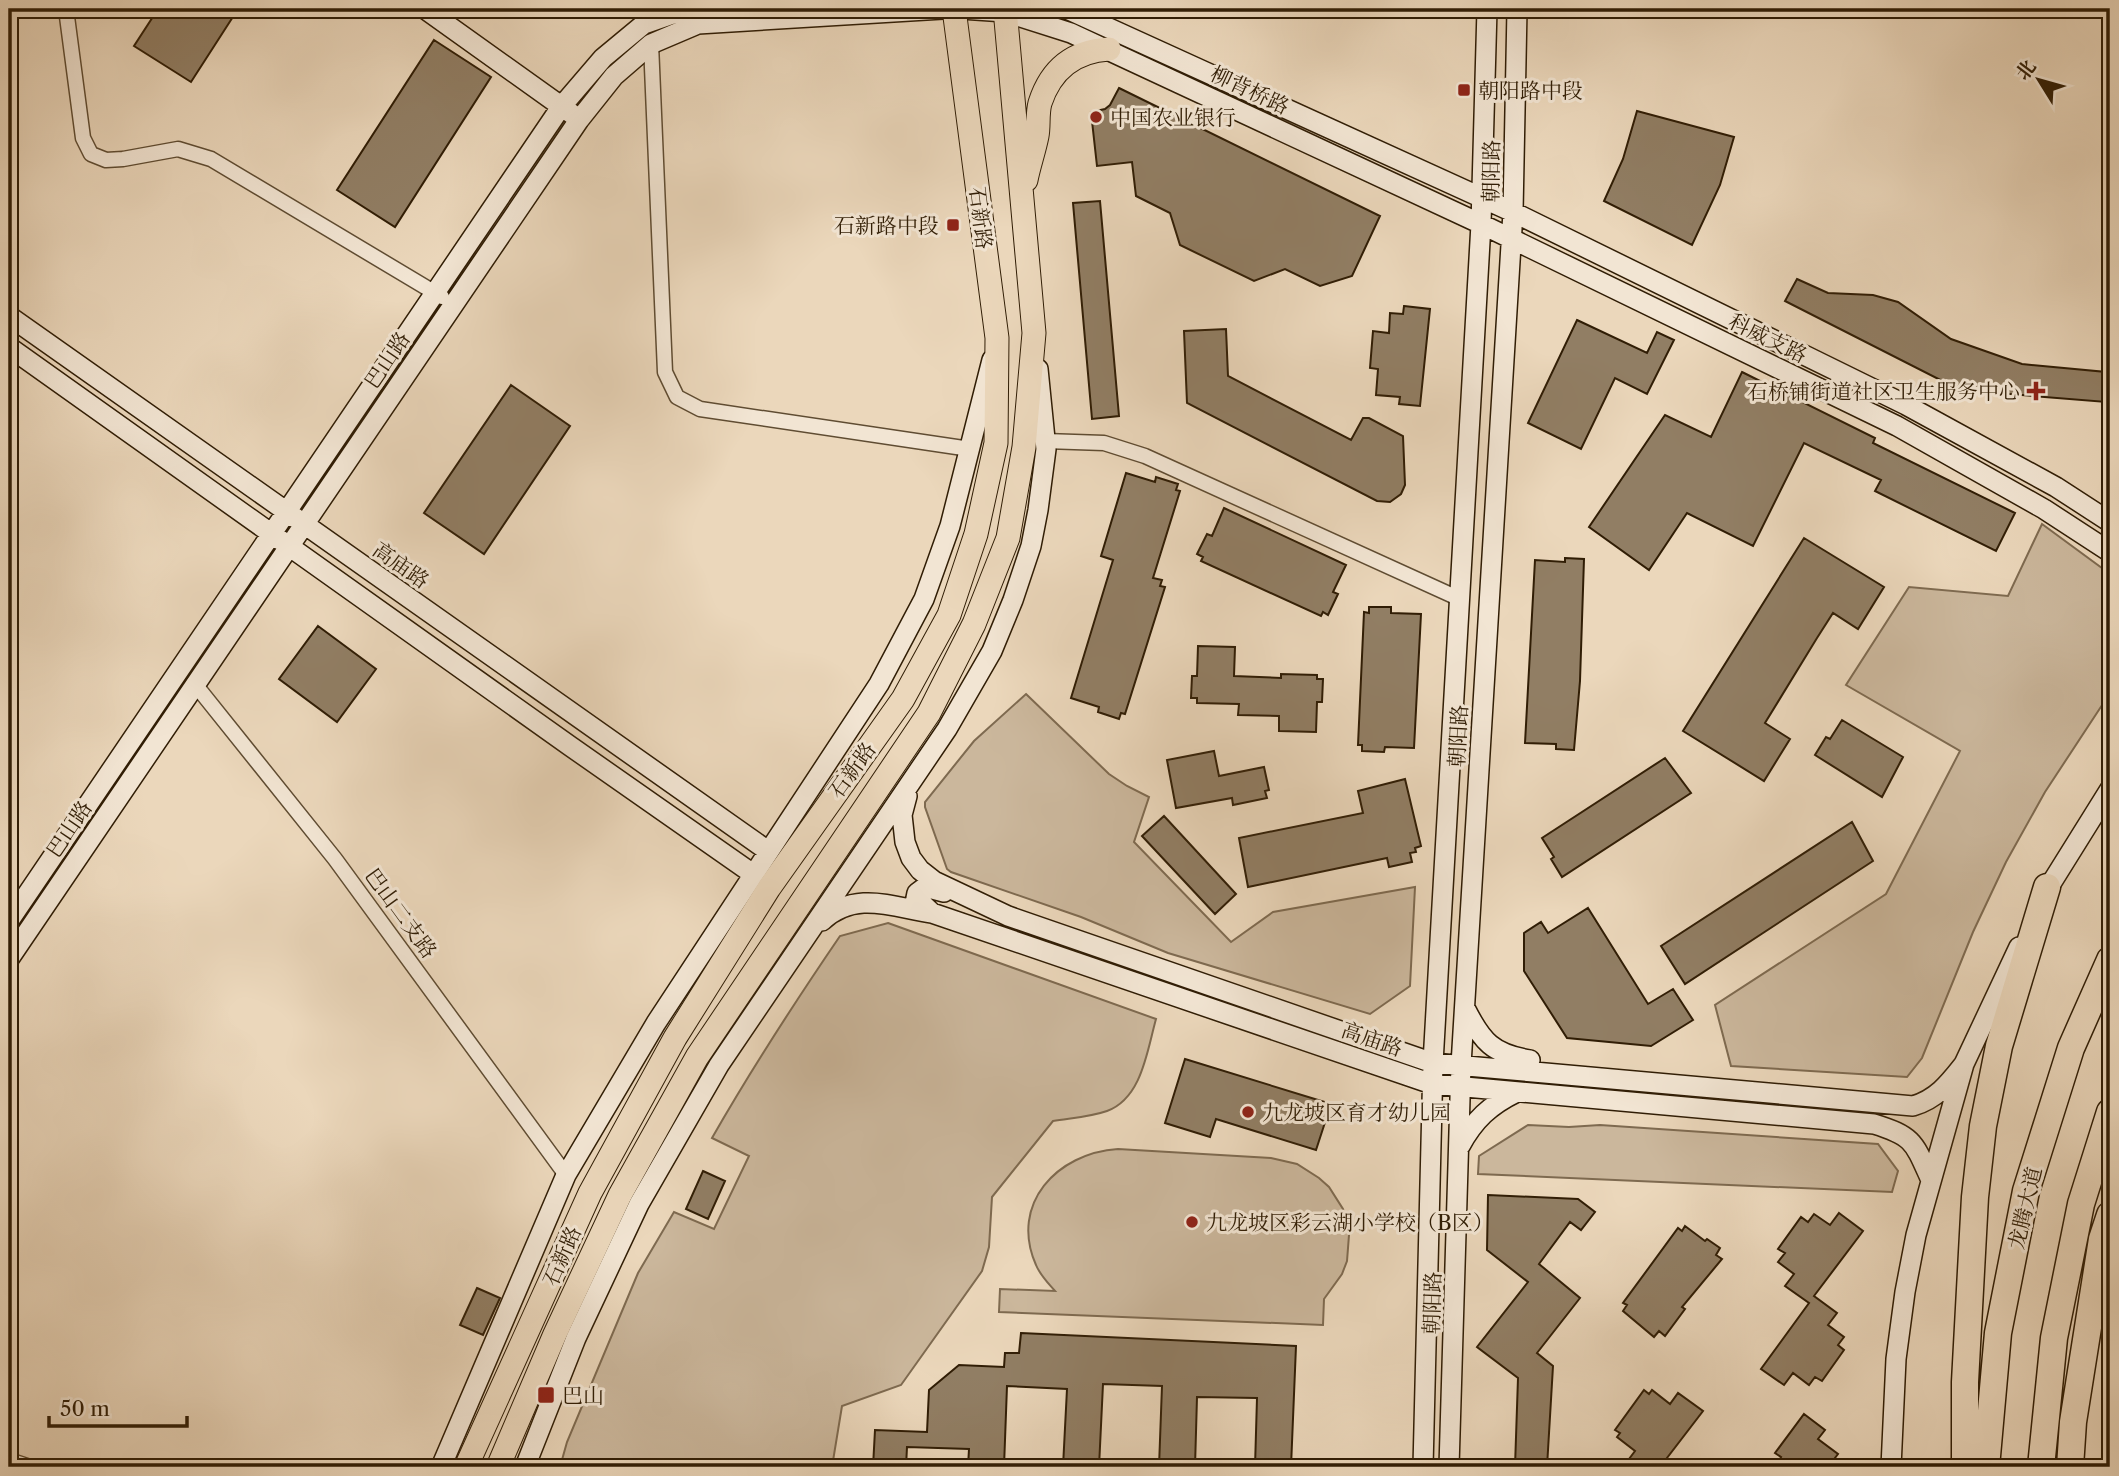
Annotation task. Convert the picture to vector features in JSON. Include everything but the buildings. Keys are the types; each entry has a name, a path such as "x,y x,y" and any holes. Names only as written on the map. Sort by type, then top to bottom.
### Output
{"highway":[{"path":"1965,1467 1965,1381 1975,1197 1983,1126 1999,1046 2047,887"},
{"name":"龙腾大道","path":"1986,1467 1998,1332 2026,1191 2071,1048 2110,960"},
{"path":"2041,1467 2054,1338 2081,1204 2110,1112"},
{"path":"2070,1467 2073,1422 2091,1305 2102,1239 2110,1215"}],"main road":[{"name":"石新路","path":"466,1467 590,1193 675,1038 785,863 903,699 949,615 976,534 996,443 997,338 954,9"},
{"name":"石新路","path":"498,1467 555,1334 620,1195 697,1057 929,713 974,624 1008,538 1024,447 1034,334 1005,11"},
{"path":"1021,200 1037,135 1040,105 1048,85 1074,57 1089,50 1109,49"}],"street":[{"path":"66,9 83,138 91,154 106,160 178,149 211,159 453,303"},
{"path":"425,9 579,120"},
{"name":"巴山路","path":"9,921 561,107 603,58 644,24 687,9"},
{"name":"巴山路","path":"9,959 453,303 579,120 614,76 651,44 698,24 943,9"},
{"name":"柳背桥路","path":"961,9 1005,11 1109,49 1510,238"},
{"name":"柳背桥路","path":"1067,9 1513,212"},
{"name":"朝阳路","path":"1423,1467 1433,1063 1481,224 1488,9"},
{"name":"朝阳路","path":"1449,1467 1461,1065 1513,212 1517,9"},
{"path":"651,44 665,372 677,397 700,409 970,449"},
{"name":"科威支路","path":"1513,212 1906,405 2056,487 2110,522"},
{"name":"科威支路","path":"1510,238 1897,426 2044,509 2110,552"},
{"name":"高庙路","path":"9,316 768,851"},
{"path":"525,1467 576,1338 639,1204 719,1065 910,785 971,691 992,651 1031,546 1038,510 1045,441 1034,334"},
{"path":"441,1467 566,1175 656,1023 879,684 924,599 950,526 997,338"},
{"path":"9,347 753,874"},
{"path":"1045,441 1104,443 1145,456 1460,599"},
{"name":"巴山二支路","path":"194,683 335,859 566,1175"},
{"name":"高庙路","path":"910,785 902,815 903,829 911,858 919,870 934,881 1007,916 1433,1063 1913,1106 1927,1102 1941,1091 1964,1064"},
{"path":"1891,1467 1896,1359 1905,1292 1930,1178 1964,1064 2047,887 2110,789"},
{"path":"932,913 916,898 920,888 929,887 1007,916"},
{"name":"高庙路","path":"804,938 830,914 855,902 932,913 1433,1084 1874,1124 1908,1138 1917,1149 1930,1178"},
{"path":"1464,1006 1476,1029 1497,1052 1510,1057 1559,1065 1596,1077"},
{"path":"1460,1147 1481,1114 1496,1102 1517,1092"},
{"path":"9,1460 30,1467"}],"shaded area":[{"path":"2042,524 2110,574 2110,693 2045,792 2006,862 1973,932 1922,1058 1907,1077 1731,1066 1715,1005 1886,894 1960,751 1846,685 1909,587 2008,596"},
{"path":"1026,694 1109,774 1149,797 1134,842 1231,942 1273,912 1415,887 1410,986 1370,1014 1168,953 1081,917 947,869 925,802 974,741"},
{"path":"888,923 1156,1019 1136,1085 1119,1105 1107,1111 1053,1121 992,1197 989,1247 982,1271 901,1385 842,1406 832,1467 560,1467 567,1442 638,1273 674,1212 714,1229 749,1156 712,1138 743,1086 840,936"},
{"path":"1528,1125 1600,1125 1878,1144 1898,1171 1892,1192 1478,1174 1479,1156"},
{"path":"1118,1149 1271,1158 1297,1164 1319,1178 1329,1187 1343,1209 1349,1235 1347,1261 1342,1274 1324,1299 1323,1325 999,1312 1000,1289 1055,1291 1038,1269 1029,1243 1029,1222 1034,1203 1044,1186 1058,1171 1076,1160"}],"place":[{"name":"朝阳路中段","path":"1464,90"},
{"name":"中国农业银行","path":"1096,117"},
{"name":"石新路中段","path":"953,225"},
{"name":"石桥铺街道社区卫生服务中心","path":"2036,391"},
{"name":"九龙坡区育才幼儿园","path":"1248,1112"},
{"name":"九龙坡区彩云湖小学校（B区）","path":"1192,1222"},
{"name":"巴山","path":"546,1395"}]}
